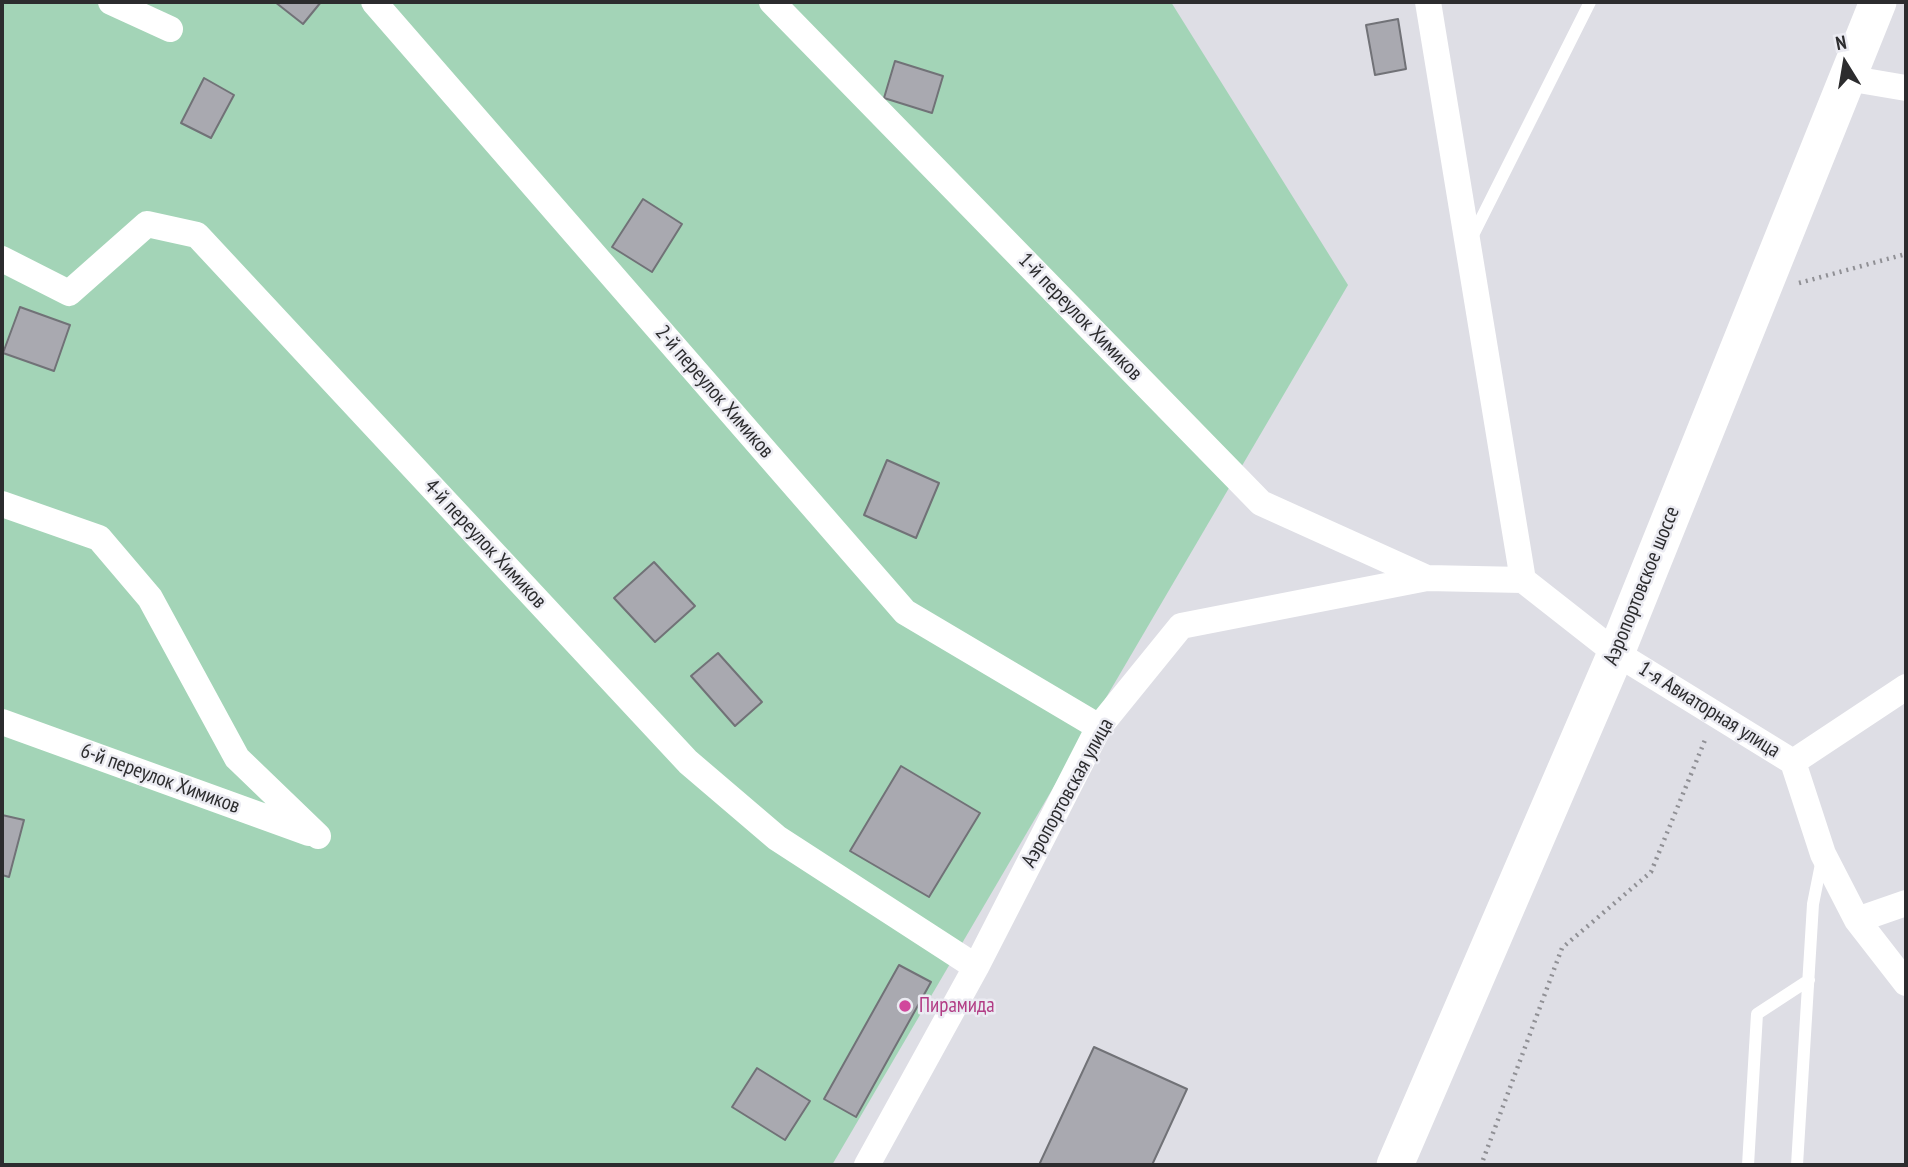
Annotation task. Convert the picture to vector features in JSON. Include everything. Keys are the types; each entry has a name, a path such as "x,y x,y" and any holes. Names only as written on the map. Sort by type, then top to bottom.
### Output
{"main road":[{"name":"Аэропортовское шоссе","path":"1395,1165 1616,653 1878,2"}],"street":[{"path":"111,2 170,29"},
{"name":"2-й переулок Химиков","path":"374,2 905,612 1099,727"},
{"name":"1-й переулок Химиков","path":"772,2 1261,503 1427,578"},
{"path":"1428,2 1523,580"},
{"path":"1847,78 1906,88"},
{"name":"4-й переулок Химиков","path":"2,259 69,293 147,224 197,235 688,762 777,838 976,967"},
{"name":"6-й переулок Химиков","path":"2,504 99,538 150,598 237,758 318,836 2,722"},
{"name":"Аэропортовская улица","path":"867,1165 976,967 1099,727 1181,626 1427,578 1523,580"},
{"name":"1-я Авиаторная улица","path":"1523,580 1616,653 1793,762 1906,687"},
{"path":"1793,762 1822,854 1857,920 1906,983"},
{"path":"1857,920 1906,903"}],"lane":[{"path":"1468,245 1590,2"},
{"path":"1797,1165 1813,904 1822,854"},
{"path":"1748,1165 1756,1014 1808,979"}],"path":[{"path":"1759,295 1906,254"},
{"path":"1483,1160 1562,948 1651,872 1715,714"}],"green space":[{"path":"2,2 1171,2 1348,285 832,1165 2,1165"}],"building":[{"path":"275,2 321,2 303,24"},
{"path":"1398,19 1406,69 1375,75 1366,25"},
{"path":"895,61 943,76 932,113 884,98"},
{"path":"204,78 234,95 211,138 181,123"},
{"path":"643,199 682,224 652,272 612,247"},
{"path":"20,307 70,325 54,371 3,353"},
{"path":"887,460 939,483 916,538 864,515"},
{"path":"654,562 695,606 655,642 614,598"},
{"path":"718,653 762,702 735,726 691,676"},
{"path":"901,766 980,813 929,897 850,851"},
{"path":"2,815 24,820 9,877 2,875"},
{"path":"899,965 931,982 856,1117 824,1099"},
{"path":"1094,1047 1187,1089 1152,1165 1039,1165"},
{"path":"757,1068 810,1101 785,1140 732,1107"}],"place":[{"name":"Пирамида","path":"905,1006"}]}
